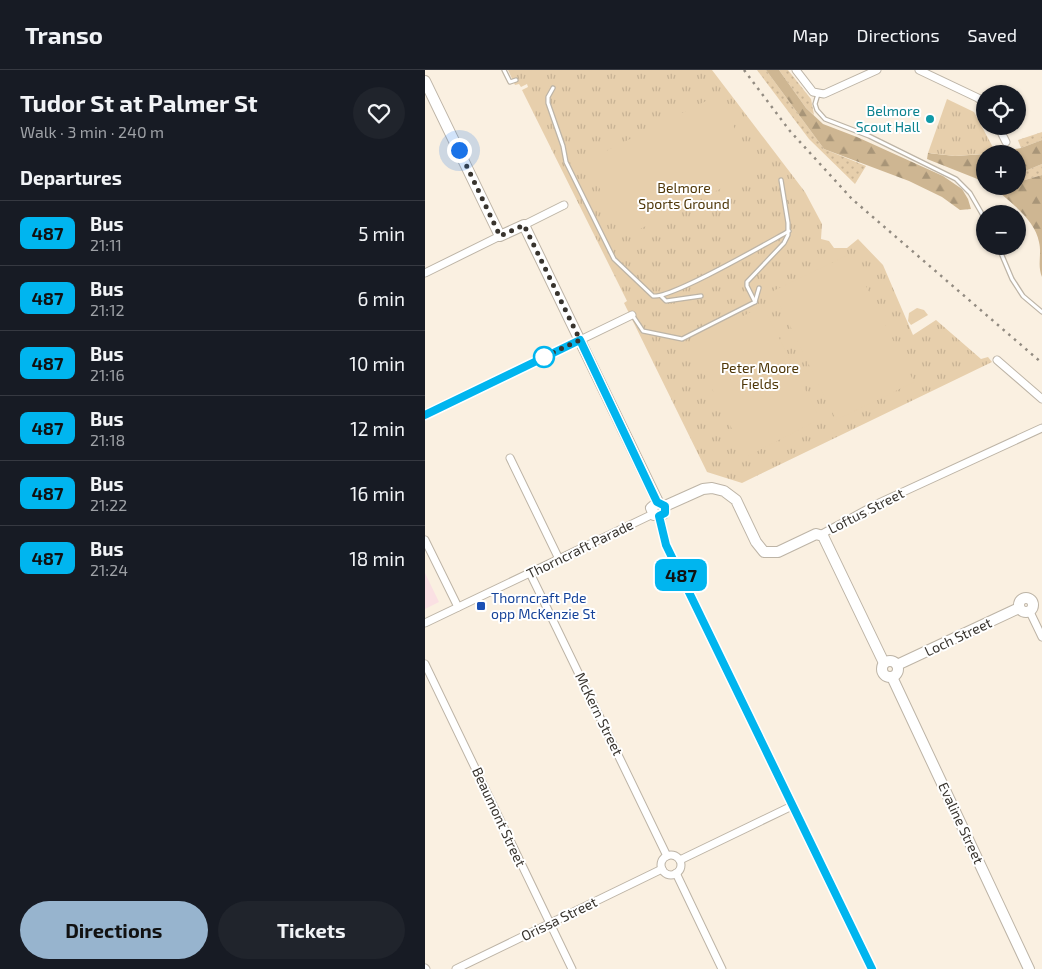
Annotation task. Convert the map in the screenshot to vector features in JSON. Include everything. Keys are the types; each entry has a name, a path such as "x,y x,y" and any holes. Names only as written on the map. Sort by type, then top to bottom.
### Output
{"street":[{"path":"796,70 813,92 818,94 829,93 877,70"},
{"path":"919,70 976,97"},
{"path":"425,81 500,236"},
{"path":"1002,135 1006,142"},
{"path":"425,273 565,204"},
{"path":"524,225 665,513 656,515 666,545 871,969"},
{"path":"425,415 632,315"},
{"path":"997,360 1042,399"},
{"name":"Loftus Street","path":"661,504 703,489 717,489 736,500 756,542 764,552 775,553 811,536 820,535 879,503 1042,428"},
{"path":"510,458 559,559"},
{"name":"Thorncraft Parade","path":"425,623 656,515"},
{"path":"820,535 825,539 884,663"},
{"path":"425,540 457,607"},
{"name":"McKern Street","path":"530,573 667,856"},
{"path":"1032,601 1042,596"},
{"path":"1028,598 1032,601 1034,605 1030,612 1024,612 1019,608 1021,599 1028,598"},
{"name":"Loch Street","path":"897,665 1019,608"},
{"path":"1030,612 1042,637"},
{"path":"891,661 897,665 898,671 892,677 887,677 881,668 884,663 891,661"},
{"name":"Beaumont Street","path":"425,664 572,969"},
{"name":"Evaline Street","path":"892,677 1029,969"},
{"path":"680,860 792,806"},
{"path":"673,855 680,860 681,866 676,873 670,874 663,869 663,860 667,856 673,855"},
{"name":"Orissa Street","path":"456,969 663,869"},
{"path":"676,873 722,969"}],"lane":[{"path":"504,70 510,82 516,80"},
{"path":"553,88 548,97 548,103 566,162 614,259 653,296 661,296 729,266 731,262 789,231"},
{"path":"818,94 815,104 817,110 825,119 869,136 956,179 970,193 977,205"},
{"path":"755,302 747,282 784,243 789,231 781,180"},
{"path":"1002,255 1012,279 1023,296 1042,312"},
{"path":"632,315 643,331 681,339 755,302 759,288"},
{"path":"661,296 666,301 701,296"}],"shaded area":[{"path":"425,573 439,602 425,609"}],"green space":[{"path":"508,70 712,70 805,192 822,224 821,239 829,241 834,248 847,248 858,239 883,265 913,335 936,320 981,359 988,357 992,362 742,483 707,472 624,303 627,301 522,90 528,87 527,84 521,87 519,84 515,85"},
{"path":"757,70 766,70 824,149 866,166 855,184 809,139"},
{"path":"766,70 779,70 806,108 823,124 857,137 943,176 962,189 971,209 960,210 942,197 909,181 824,149"},
{"path":"779,70 788,70 811,99 814,115 806,108"},
{"name":"Belmore Sports Ground","path":"718,95 756,171 624,237 586,161"},
{"path":"947,99 974,112 976,116 976,135 986,135 992,145 976,145 976,154 955,156 928,153"},
{"path":"1042,132 1042,140 1026,146 1020,145 1018,140"},
{"path":"1042,140 1042,164 1026,171 1026,146"},
{"path":"928,153 955,156 976,155 976,178 927,159"},
{"path":"1042,164 1042,175 1026,180 1026,171"},
{"path":"1042,175 1042,277 1039,242 1026,217 1026,205 1014,205 1002,195 1026,195 1026,180"},
{"path":"850,254 914,382 836,420 773,291"},
{"name":"Peter Moore Fields","path":"763,306 820,419 746,457 689,343"},
{"path":"917,308 924,310 928,315 911,325 908,321 909,313"}],"railway":[{"path":"744,70 790,131 852,199 1042,363"}],"bus line":[{"name":"487","path":"425,415 580,340 657,502 661,502 665,506 665,513 659,516 666,545 872,969"}],"place":[{"name":"Belmore Scout Hall","path":"930,119"},
{"name":"Thorncraft Pde opp McKenzie St","path":"481,606"}],"route":[{"path":"459,150 500,236 524,225 580,340 537,360 544,357"}]}
